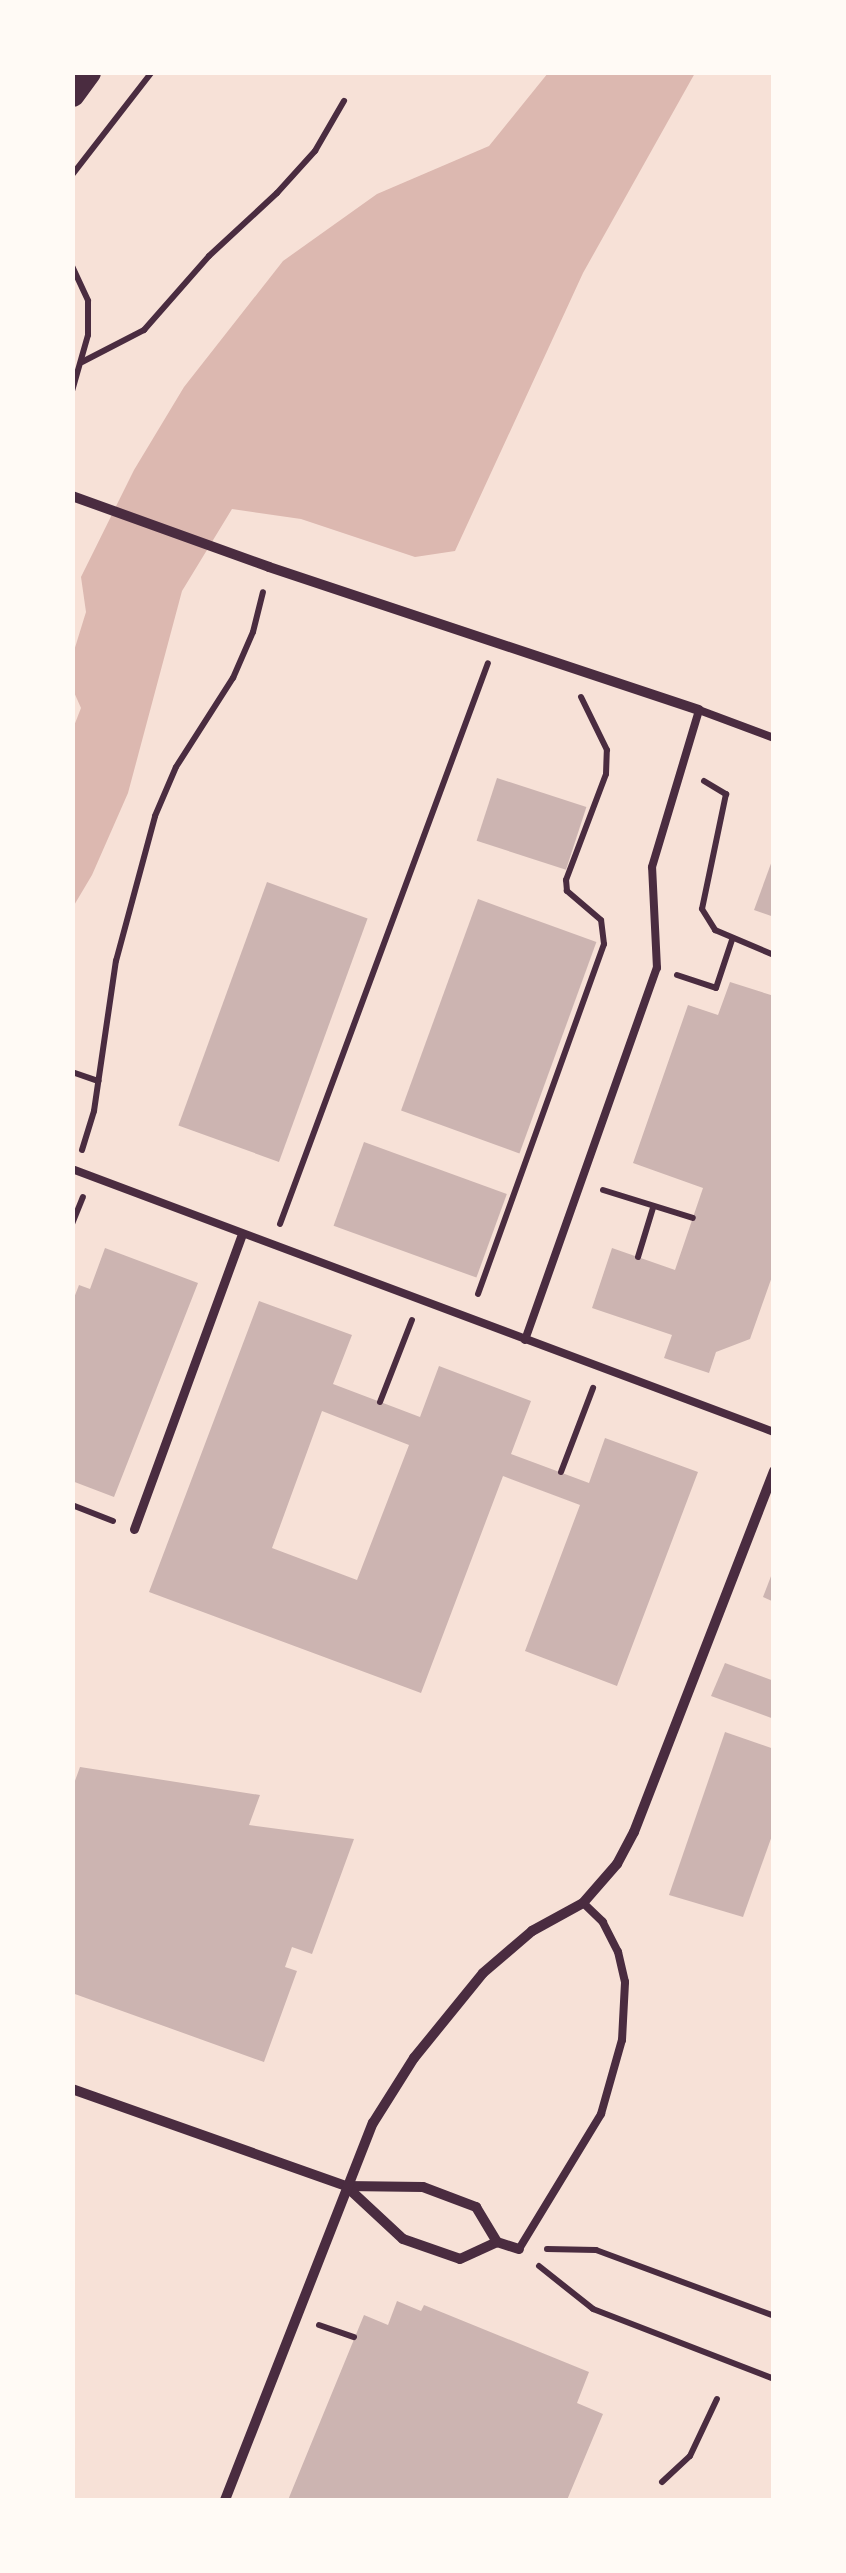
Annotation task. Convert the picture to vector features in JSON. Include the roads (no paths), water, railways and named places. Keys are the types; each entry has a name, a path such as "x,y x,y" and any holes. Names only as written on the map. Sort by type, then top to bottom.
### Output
{"main road":[{"path":"72,94 88,72"}],"street":[{"path":"72,496 269,567 698,710"},
{"path":"134,1530 242,1234"},
{"path":"225,2500 373,2123 455,2006 483,1973 532,1931 582,1903 616,1864 634,1832 774,1470"},
{"path":"73,2088 346,2186 423,2187 476,2207 498,2242 519,2249"},
{"path":"346,2186 403,2239 460,2259 498,2242"}],"lane":[{"path":"525,1340 657,968 652,867 698,710 774,738"},
{"path":"74,1170 774,1432"},
{"path":"519,2249 601,2114 622,2040 625,1982 618,1952 603,1922 582,1903"}]}
